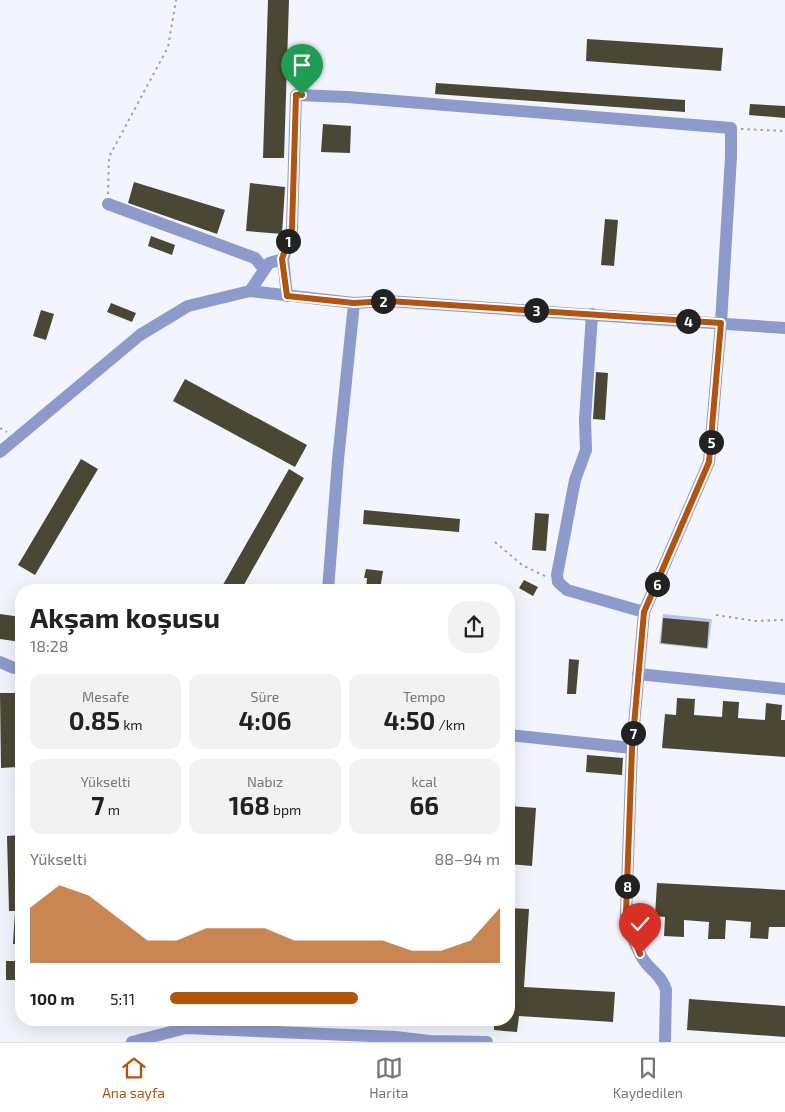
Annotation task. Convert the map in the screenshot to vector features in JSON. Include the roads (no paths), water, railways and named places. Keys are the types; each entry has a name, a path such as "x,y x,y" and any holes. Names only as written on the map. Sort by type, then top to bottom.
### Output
{"street":[{"path":"287,296 282,259 292,229 296,95 347,97 731,128 732,158 709,462 644,612 632,748 626,914 637,948 644,961 664,984 666,990 665,1042"},
{"path":"108,204 255,258 264,269"},
{"path":"250,291 269,263 282,259"},
{"path":"0,452 140,335 188,306 250,291 354,303 388,301 785,328"},
{"path":"328,584 338,460 354,303"},
{"path":"592,314 585,420 586,450 575,480 557,575 558,582 567,590 577,594 644,612"},
{"path":"0,662 15,668"},
{"path":"638,674 785,689"},
{"path":"515,736 632,748"},
{"path":"132,1042 186,1028 278,1026 395,1040 487,1042"}]}
